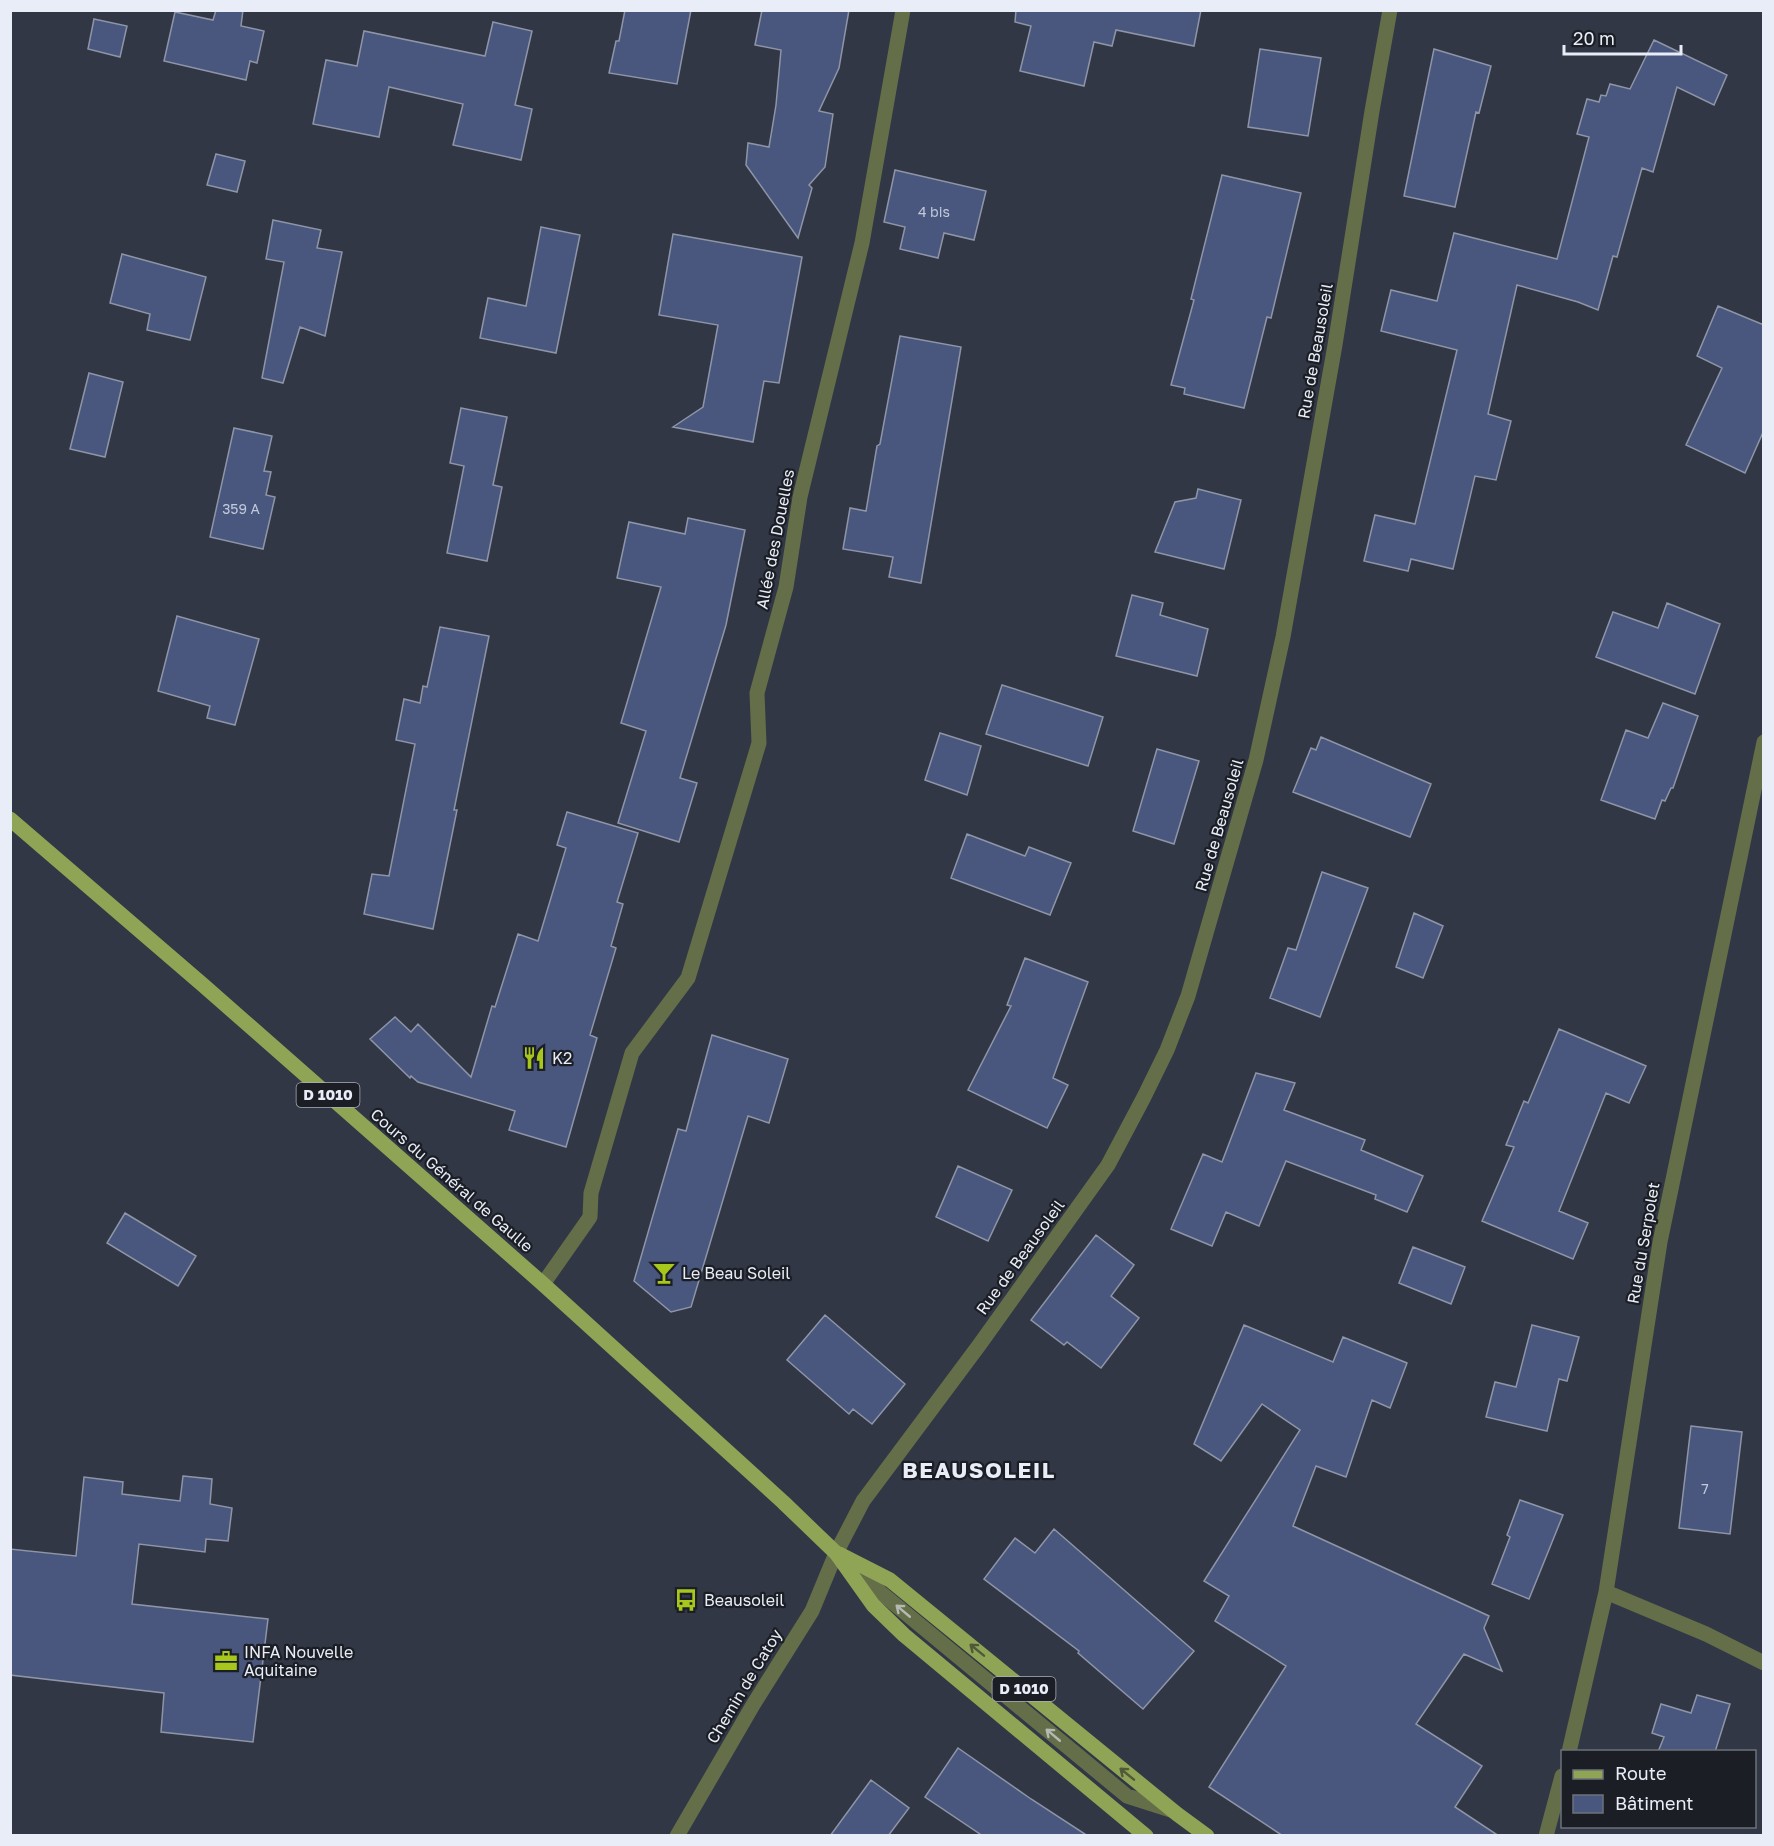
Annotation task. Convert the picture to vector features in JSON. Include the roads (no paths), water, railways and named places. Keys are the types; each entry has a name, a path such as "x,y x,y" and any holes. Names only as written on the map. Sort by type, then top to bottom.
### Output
{"main road":[{"name":"Cours du Général de Gaulle","path":"10,819 543,1284 836,1553 873,1605 904,1635 1146,1836"},
{"name":"Cours du Général de Gaulle","path":"836,1553 890,1580 1171,1810 1206,1835"}],"street":[{"name":"Allée des Douelles","path":"543,1284 590,1217 591,1193 632,1053 688,978 759,743 757,693 786,587 800,497 862,243 903,10"},
{"name":"Rue de Beausoleil","path":"836,1553 864,1501 882,1474 980,1344 1108,1165 1149,1088 1188,996 1256,760 1283,638 1335,345 1390,10"},
{"name":"Rue du Serpolet","path":"1569,1750 1606,1592 1660,1242 1764,742"},
{"name":"Chemin de Catoy","path":"677,1836 753,1705 812,1611 836,1553"},
{"path":"1606,1592 1706,1634 1764,1663"},
{"path":"1546,1836 1561,1783"}],"place":[{"name":"K2","path":"534,1058"},
{"name":"Le Beau Soleil","path":"664,1273"},
{"name":"Beausoleil","path":"686,1600"},
{"name":"INFA Nouvelle Aquitaine","path":"226,1661"}],"district":[{"name":"BEAUSOLEIL","path":"979,1470"}]}
